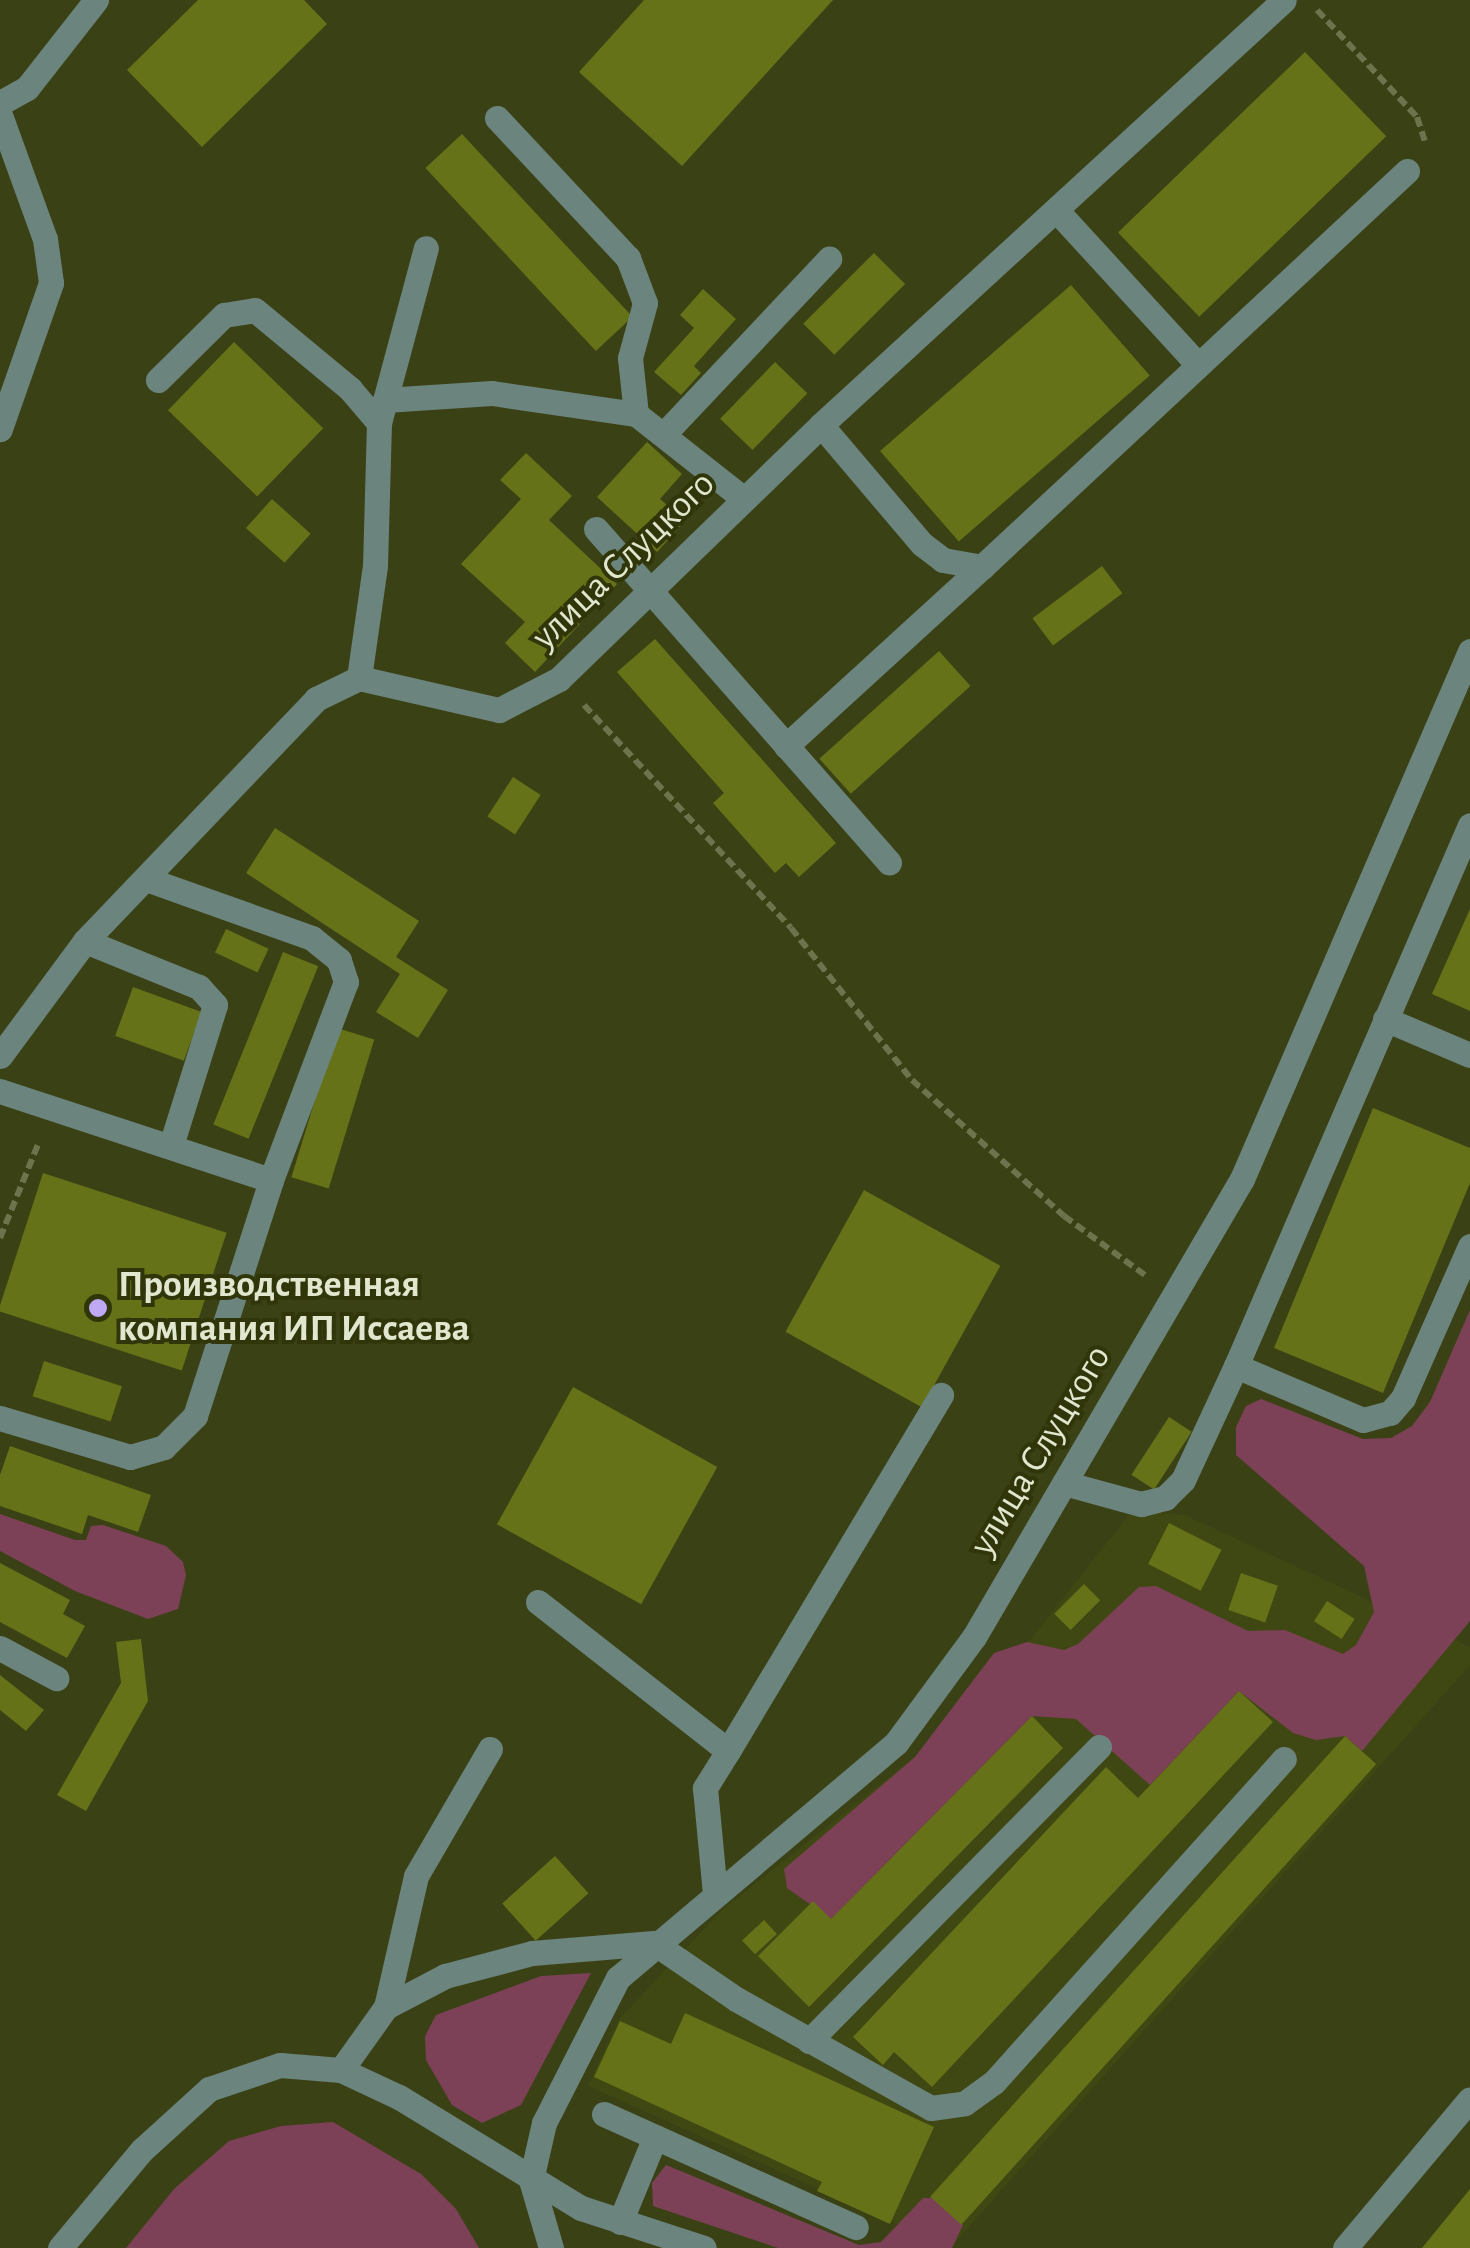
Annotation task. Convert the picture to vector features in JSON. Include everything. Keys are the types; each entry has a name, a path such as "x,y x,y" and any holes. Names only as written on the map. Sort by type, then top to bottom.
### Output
{"street":[{"path":"0,103 26,88 96,0"},
{"name":"улица Слуцкого","path":"359,678 499,710 559,679 821,425 1058,212 1284,0"},
{"path":"0,115 45,239 51,283 0,429"},
{"path":"497,118 628,258 645,303 630,358 636,414"},
{"path":"786,746 1407,171"},
{"path":"1058,212 1198,365"},
{"path":"0,1056 40,993 85,941 285,728 316,699 359,678 375,566 382,411 426,248"},
{"path":"664,434 829,259"},
{"path":"158,380 224,315 256,310 382,411 492,393 636,414 744,499"},
{"path":"821,425 922,544 943,560 982,567"},
{"path":"596,529 652,588 889,862"},
{"name":"улица Слуцкого","path":"531,2180 544,2123 618,1978 654,1942 896,1743 974,1638 1177,1300 1242,1179 1470,651"},
{"path":"1064,1483 1141,1504 1165,1498 1183,1480 1470,825"},
{"path":"0,1418 130,1458 164,1447 194,1416 271,1180 346,982 344,970 312,938 146,879"},
{"path":"85,941 199,988 216,1005 172,1142"},
{"path":"1385,1019 1470,1055"},
{"path":"0,1091 172,1142 271,1180"},
{"path":"1236,1366 1363,1420 1390,1413 1404,1398 1470,1246"},
{"path":"715,1892 705,1788 941,1395"},
{"path":"538,1602 728,1750"},
{"path":"0,1648 56,1678"},
{"path":"809,2042 1099,1747"},
{"path":"340,2070 386,2006 416,1876 490,1749"},
{"path":"386,2006 446,1976 532,1954 654,1942 809,2042 931,2108 965,2103 994,2082 1284,1759"},
{"path":"60,2248 142,2150 209,2090 280,2065 340,2070 399,2098 531,2180 620,2222 704,2248"},
{"path":"1345,2248 1470,2099"},
{"path":"604,2114 856,2228"},
{"path":"620,2222 656,2137"},
{"path":"531,2180 551,2248"}],"path":[{"path":"1308,0 1416,117 1424,149 1407,171"},
{"path":"559,679 790,928 912,1080 1064,1216 1177,1300"},
{"path":"0,1238 53,1108"}],"shaded area":[{"path":"1470,1310 1470,1621 1362,1751 1345,1736 1316,1740 1293,1733 1239,1691 1150,1785 1076,1719 1032,1716 831,1919 787,1888 784,1869 915,1757 994,1653 1027,1642 1064,1650 1078,1644 1139,1587 1156,1586 1248,1631 1285,1630 1343,1654 1356,1645 1374,1612 1364,1566 1236,1455 1236,1427 1246,1406 1261,1399 1363,1439 1391,1438 1412,1426 1430,1402"},
{"path":"1132,1511 1185,1515 1470,1647 1470,1665 950,2248 588,2086 619,2019 722,1910 976,1708"},
{"path":"0,1514 75,1540 86,1540 91,1526 103,1525 166,1546 183,1562 186,1575 178,1609 148,1619 75,1591 0,1551"},
{"path":"591,1973 521,2105 482,2123 452,2105 426,2060 425,2036 436,2015 541,1976"},
{"path":"333,2122 421,2174 456,2209 479,2248 126,2248 174,2189 229,2141 281,2126"},
{"path":"666,2165 859,2245 881,2242 923,2198 932,2198 963,2225 952,2248 778,2248 653,2206 652,2183"}],"building":[{"path":"198,0 304,0 327,24 202,147 127,70"},
{"path":"644,0 833,0 682,166 579,72"},
{"path":"1305,52 1386,136 1199,317 1118,233"},
{"path":"462,134 632,317 596,351 425,168"},
{"path":"874,253 905,284 834,355 803,324"},
{"path":"1071,285 1150,376 959,542 880,451"},
{"path":"703,289 736,319 694,366 701,373 681,395 654,372 694,328 680,315"},
{"path":"234,342 323,428 257,496 168,410"},
{"path":"775,362 807,393 752,450 720,419"},
{"path":"647,442 682,474 660,499 685,521 657,552 597,497"},
{"path":"526,453 572,496 549,520 617,584 535,672 505,643 525,622 461,564 521,499 500,480"},
{"path":"272,499 311,534 285,563 246,528"},
{"path":"1102,566 1122,593 1053,646 1033,618"},
{"path":"655,639 836,843 799,877 786,863 775,873 713,803 724,793 617,672"},
{"path":"939,651 970,686 851,794 819,759"},
{"path":"513,777 541,795 515,834 487,816"},
{"path":"275,828 419,921 396,957 448,990 418,1038 376,1012 400,974 246,873"},
{"path":"1470,909 1470,1011 1432,994"},
{"path":"226,929 269,949 258,972 215,953"},
{"path":"283,952 318,966 249,1139 213,1124"},
{"path":"133,987 202,1012 184,1061 115,1036"},
{"path":"337,1028 374,1039 329,1189 291,1177"},
{"path":"1373,1108 1470,1148 1470,1183 1383,1393 1274,1348"},
{"path":"43,1173 227,1233 182,1371 0,1311"},
{"path":"864,1190 1000,1266 922,1407 785,1332"},
{"path":"44,1361 122,1386 111,1422 33,1396"},
{"path":"573,1387 717,1467 641,1604 497,1524"},
{"path":"1169,1417 1192,1432 1154,1490 1131,1475"},
{"path":"10,1446 151,1495 138,1532 88,1515 82,1534 0,1506 0,1475"},
{"path":"1169,1523 1222,1550 1201,1591 1148,1564"},
{"path":"0,1563 70,1600 63,1614 85,1626 67,1658 0,1622"},
{"path":"1241,1573 1278,1586 1265,1623 1228,1610"},
{"path":"1084,1584 1100,1600 1071,1630 1054,1614"},
{"path":"1327,1601 1355,1619 1342,1639 1314,1621"},
{"path":"141,1639 148,1701 86,1811 57,1795 121,1683 116,1642"},
{"path":"0,1675 44,1710 26,1731 0,1710"},
{"path":"1239,1691 1273,1722 932,2087 894,2052 883,2065 853,2037 1106,1767 1138,1798"},
{"path":"1032,1716 1063,1748 809,2007 758,1956 813,1901 831,1919"},
{"path":"1345,1736 1376,1764 961,2225 930,2197"},
{"path":"555,1856 588,1893 536,1941 502,1904"},
{"path":"764,1920 777,1934 755,1954 742,1940"},
{"path":"685,2013 934,2127 890,2224 817,2191 822,2182 594,2077 620,2021 671,2044"},
{"path":"1470,2189 1470,2248 1422,2248"}],"place":[{"name":"Производственная компания ИП Иссаева","path":"98,1308"}]}
